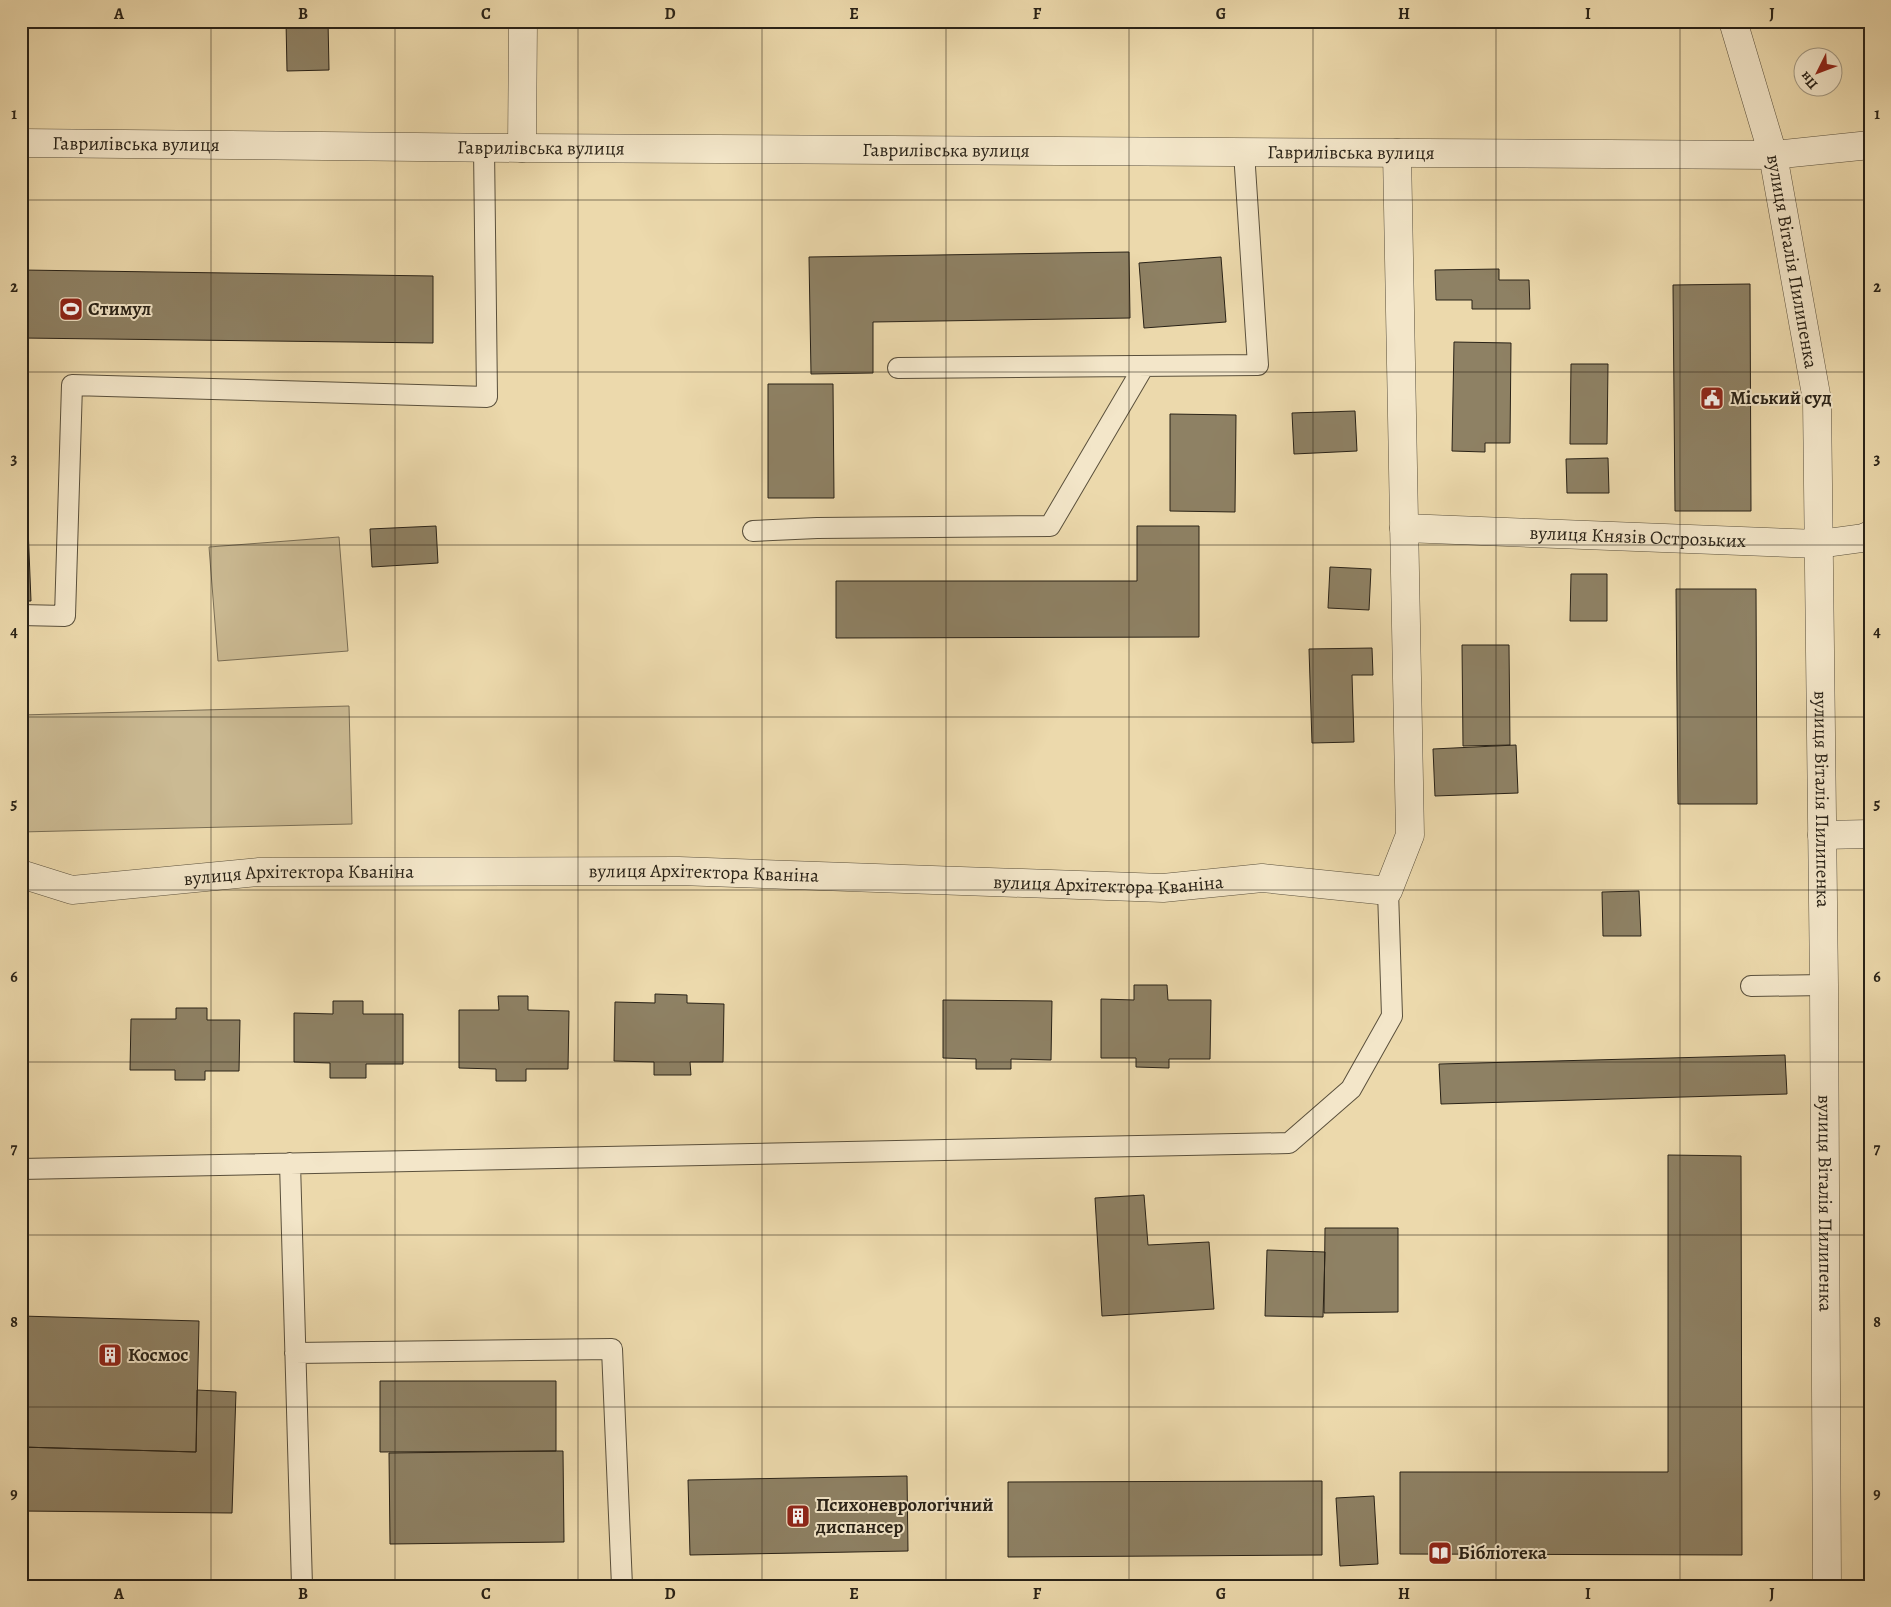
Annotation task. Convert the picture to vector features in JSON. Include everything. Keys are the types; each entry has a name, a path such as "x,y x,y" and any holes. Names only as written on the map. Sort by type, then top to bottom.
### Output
{"street":[{"path":"522,148 523,21"},
{"name":"вулиця Віталія Пилипенка","path":"1733,21 1773,155 1816,400 1824,985 1827,1586"},
{"name":"Гаврилівська вулиця","path":"21,143 484,148 1773,155 1870,145"},
{"path":"1388,891 1410,835 1397,153"},
{"name":"вулиця Князів Острозьких","path":"1404,528 1819,544 1863,538 1870,535"},
{"path":"1822,835 1870,834"},
{"name":"вулиця Архітектора Кваніна","path":"21,874 72,890 259,872 679,871 1163,888 1262,878 1388,891"}],"lane":[{"path":"21,615 65,616 72,385 487,397 484,148"},
{"path":"898,368 1258,365 1244,152"},
{"path":"753,531 817,528 1050,526 1144,366"},
{"path":"21,1169 1289,1142 1351,1089 1392,1016 1388,891"},
{"path":"1751,986 1824,985"},
{"path":"290,1163 302,1586"},
{"path":"295,1353 612,1349 622,1586"}],"shaded area":[{"path":"339,537 348,651 218,661 209,547"},
{"path":"349,706 352,824 21,832 21,715"}],"building":[{"path":"286,21 328,21 329,70 287,71"},
{"path":"1129,252 1130,318 873,322 873,373 811,374 809,257"},
{"path":"1221,257 1226,322 1144,328 1139,263"},
{"path":"1499,269 1499,280 1529,280 1530,309 1472,309 1472,300 1436,300 1435,270"},
{"path":"22,270 433,276 433,343 22,338"},
{"name":"Міський суд","path":"1750,284 1751,511 1675,511 1673,285"},
{"path":"1454,342 1511,343 1510,443 1485,443 1485,452 1452,451"},
{"path":"21,354 31,601 21,601"},
{"path":"1571,364 1608,364 1607,444 1570,444"},
{"path":"768,384 833,384 834,498 768,498"},
{"path":"1355,411 1357,451 1294,454 1292,413"},
{"path":"1170,414 1236,415 1235,512 1170,511"},
{"path":"1608,458 1609,493 1567,493 1566,459"},
{"path":"436,526 438,563 372,567 370,529"},
{"path":"1137,526 1199,526 1199,637 836,638 836,581 1137,581"},
{"path":"1330,567 1371,569 1369,610 1328,608"},
{"path":"1571,574 1607,574 1607,621 1570,621"},
{"path":"1676,589 1756,589 1757,804 1678,804"},
{"path":"1462,645 1509,645 1510,745 1463,746"},
{"path":"1372,648 1373,675 1352,675 1354,742 1312,743 1309,649"},
{"path":"1516,745 1518,793 1435,796 1433,749"},
{"path":"1639,891 1641,936 1603,936 1602,892"},
{"path":"1134,985 1167,985 1168,1000 1211,1000 1210,1059 1169,1059 1169,1068 1136,1067 1136,1058 1101,1058 1101,999 1134,1000"},
{"path":"655,994 687,995 687,1003 724,1004 723,1062 690,1062 691,1075 654,1075 654,1062 614,1061 615,1002 655,1003"},
{"path":"498,996 528,996 528,1010 569,1011 568,1069 526,1069 526,1081 496,1081 496,1069 459,1068 459,1010 499,1010"},
{"path":"943,1000 1052,1001 1051,1060 1011,1059 1011,1069 976,1069 976,1059 943,1058"},
{"path":"333,1001 363,1001 363,1014 403,1014 403,1064 366,1064 366,1078 330,1078 330,1063 294,1062 294,1013 333,1014"},
{"path":"176,1008 207,1008 207,1020 240,1020 239,1071 205,1071 205,1080 175,1080 175,1070 130,1070 131,1019 176,1019"},
{"path":"1785,1055 1787,1094 1441,1104 1439,1064"},
{"path":"1668,1155 1741,1156 1742,1555 1400,1554 1400,1472 1668,1472"},
{"path":"1144,1195 1148,1245 1209,1242 1214,1309 1102,1316 1095,1198"},
{"path":"1325,1228 1398,1228 1398,1312 1324,1313"},
{"path":"1267,1250 1325,1252 1323,1317 1265,1316"},
{"name":"Космос","path":"21,1316 199,1321 196,1452 21,1447"},
{"path":"380,1381 556,1381 556,1451 380,1452"},
{"path":"197,1390 236,1392 232,1513 21,1511 21,1447 196,1452"},
{"path":"563,1451 564,1542 390,1544 389,1453"},
{"name":"Психоневрологічний диспансер","path":"907,1476 908,1551 690,1555 688,1480"},
{"path":"1322,1481 1322,1555 1008,1557 1008,1482"},
{"path":"1374,1496 1378,1564 1340,1566 1336,1498"}],"place":[{"name":"Стимул","path":"71,309"},
{"name":"Міський суд","path":"1712,398"},
{"name":"Космос","path":"110,1355"},
{"name":"Психоневрологічний диспансер","path":"798,1516"},
{"name":"Бібліотека","path":"1440,1553"}]}
